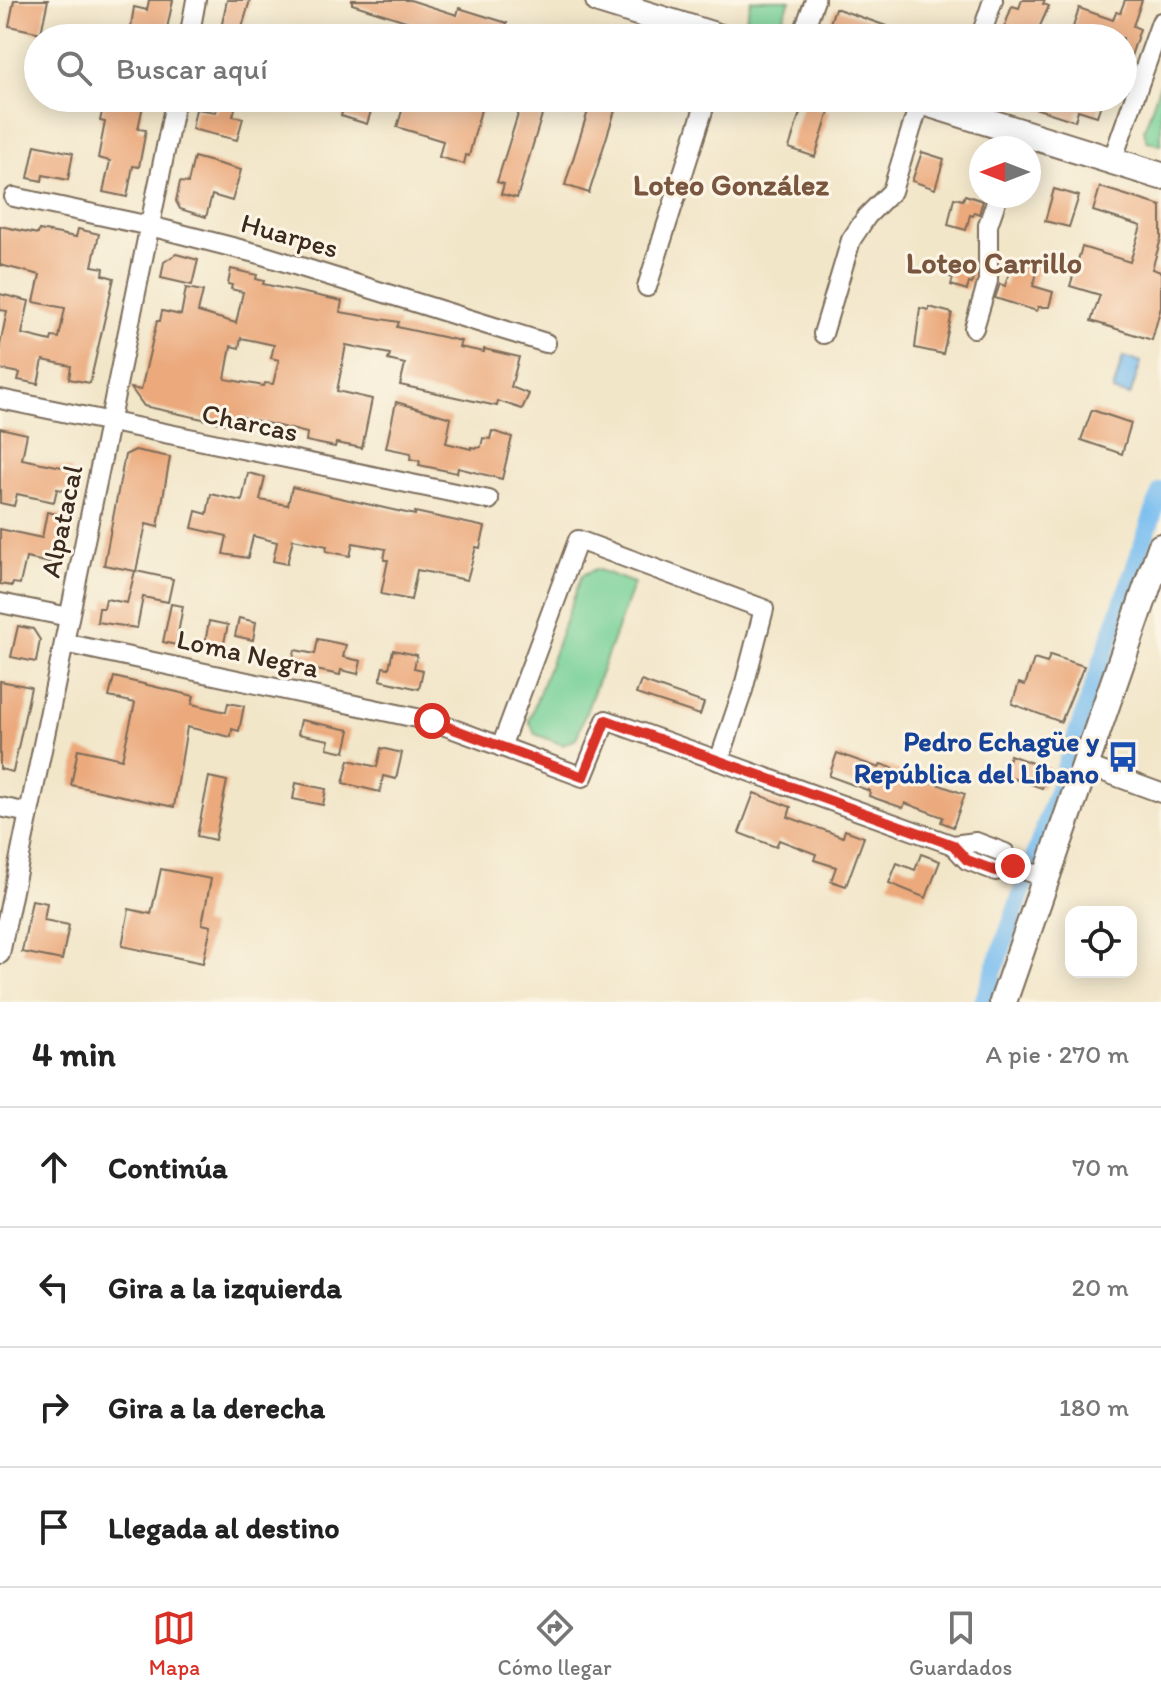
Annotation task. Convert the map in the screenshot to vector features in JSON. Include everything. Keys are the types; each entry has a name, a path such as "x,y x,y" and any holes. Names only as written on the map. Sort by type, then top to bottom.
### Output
{"main road":[{"path":"599,0 676,24"},
{"path":"969,112 1009,136"},
{"path":"1041,145 1112,161 1161,176"},
{"path":"1003,1002 1161,547"}],"street":[{"path":"192,24 196,0"},
{"path":"806,24 815,0"},
{"path":"985,24 993,0"},
{"path":"1137,90 1161,22"},
{"name":"Alpatacal","path":"0,954 173,112"},
{"path":"647,287 703,112"},
{"path":"823,334 851,240 867,216 892,191 913,112"},
{"path":"1112,161 1129,112"},
{"name":"Huarpes","path":"14,197 150,226 259,254 546,343"},
{"path":"974,328 988,281 988,225 994,208"},
{"name":"Charcas","path":"0,399 489,500"},
{"path":"501,747 578,540 764,609 743,690 719,761 953,845 967,860 996,871 1010,865 1046,878"},
{"path":"0,603 69,617"},
{"name":"Loma Negra","path":"64,643 426,720 583,777 606,720 719,761"},
{"path":"1085,765 1161,793"},
{"path":"0,807 29,813"}],"green space":[{"path":"751,0 790,0 783,18 767,24 746,18"},
{"path":"1161,81 1161,145 1147,141 1144,130"},
{"path":"596,569 634,583 576,739 563,745 535,734 529,721 582,575"}],"water":[{"path":"1123,357 1141,362 1130,396 1113,391"}],"building":[{"path":"14,0 48,0 43,24 24,24 24,29 9,26"},
{"path":"149,0 173,0 168,24 131,24 134,7 147,10"},
{"path":"227,0 250,0 243,24 222,24"},
{"path":"352,0 410,0 457,15 459,8 507,23 416,24 352,4"},
{"path":"1022,0 1045,0 1043,4 1049,6 1041,24 1005,24 1012,6 1019,8"},
{"path":"1125,0 1142,0 1134,24 1074,24 1079,8 1113,20 1116,12 1120,13"},
{"path":"835,8 881,24 830,24"},
{"path":"102,112 142,112 138,129 146,130 139,167 133,166 127,197 103,192 110,161 98,158 105,122 100,121"},
{"path":"195,112 234,112 233,116 243,118 237,140 192,129"},
{"path":"342,112 371,112 367,124 341,116"},
{"path":"402,112 480,112 464,164 439,157 443,141 397,127"},
{"path":"519,112 543,112 517,198 501,194 504,184 497,182"},
{"path":"588,112 615,112 589,193 565,185"},
{"path":"800,112 829,112 815,157 789,148"},
{"path":"1047,112 1077,112 1075,121"},
{"path":"35,145 73,153 68,180 43,175 42,181 28,178"},
{"path":"922,152 944,159 935,189 912,181"},
{"path":"194,157 241,170 232,201 212,195 206,217 180,209 176,201 180,182 188,183"},
{"path":"1100,187 1161,206 1161,239 1152,269 1161,272 1161,307 1152,340 1091,321 1100,295 1070,286 1082,247 1130,262 1141,226 1093,211"},
{"path":"1054,189 1079,196 1069,227 1045,221"},
{"path":"965,195 969,196 969,208 981,208 979,214 974,212 973,216 970,215 966,230 948,225 954,198 963,200"},
{"path":"0,226 38,234 39,230 76,237 78,229 99,234 92,266 104,268 103,275 114,278 90,383 69,379 71,366 43,360 38,384 18,380 20,373 0,369 0,345 7,311 0,310 0,294 29,301 22,334 51,341 52,337 59,338 65,308 34,302 40,275 0,265"},
{"path":"176,254 198,260 192,285 161,278 164,262"},
{"path":"1013,259 1039,267 1033,286 1053,292 1049,307 1038,307 1037,311 995,298 1000,284 1005,286"},
{"path":"952,260 976,267 972,284 969,283 967,290 951,285 953,278 948,276"},
{"path":"231,269 257,275 256,279 264,281 263,284 342,301 340,312 399,322 397,327 461,341 459,347 519,357 511,387 529,394 522,409 498,401 497,406 400,385 405,364 388,360 390,354 346,345 337,391 372,399 362,448 306,441 307,433 242,417 239,427 144,406 131,388 141,390 162,311 181,315 186,288 203,291 198,312 236,323 243,292 231,289 232,285 228,284","holes":["241,338 274,345 271,358 279,360 273,384 265,383 264,386 225,379 231,346 239,348"]},
{"path":"929,307 952,313 943,354 915,348 920,308 929,310"},
{"path":"396,402 451,418 446,443 471,449 481,447 483,438 490,439 492,431 512,437 502,479 458,468 457,473 419,465 420,461 410,459 411,453 386,448"},
{"path":"1092,410 1131,423 1122,454 1081,440"},
{"path":"0,428 27,434 22,459 72,469 67,491 57,489 54,502 17,494 14,506 0,503"},
{"path":"135,450 170,457 158,527 146,524 136,571 173,579 168,602 143,597 137,628 97,622 99,608 104,608 106,599 127,603 135,571 104,565 125,455"},
{"path":"248,473 265,477 260,500 288,505 292,487 415,515 415,512 485,527 480,548 476,547 467,580 417,570 411,600 381,594 388,560 384,560 386,549 353,543 350,556 326,551 327,546 293,539 287,564 273,561 277,542 253,536 248,558 223,554 227,536 192,528 196,511 207,514 211,494 242,501"},
{"path":"47,512 66,516 58,555 52,554 50,563 26,558 20,584 0,584 0,529 42,538"},
{"path":"171,604 183,606 176,645 163,642"},
{"path":"239,618 256,622 253,640 235,636"},
{"path":"209,621 228,625 223,647 205,643"},
{"path":"18,626 33,629 40,640 36,662 11,657"},
{"path":"318,639 346,645 343,657 361,661 358,674 341,670 340,675 292,665 295,650 315,654"},
{"path":"393,650 417,655 414,668 423,670 419,689 380,680 383,667 389,668"},
{"path":"1050,655 1084,666 1061,722 1012,704 1019,683 1025,685 1034,659 1047,663"},
{"path":"114,677 194,696 192,704 226,712 228,703 244,706 239,731 232,729 231,737 187,727 174,807 71,785 78,749 122,759 135,703 109,697"},
{"path":"0,681 31,687 13,772 0,769"},
{"path":"641,681 704,703 700,715 636,694"},
{"path":"301,720 350,730 345,752 327,748 329,740 298,734"},
{"path":"381,748 402,753 396,779 383,776 380,792 343,783 349,760 377,767"},
{"path":"837,753 879,768 881,764 965,794 953,827 941,822 943,817 905,803 903,808 869,796 870,791 829,776"},
{"path":"1010,755 1049,769 1042,788 1003,775"},
{"path":"209,777 227,781 215,840 197,836"},
{"path":"296,783 326,789 323,805 293,799"},
{"path":"754,793 791,807 788,817 843,837 845,830 864,837 846,886 831,881 836,867 814,860 816,854 779,840 776,847 739,833"},
{"path":"921,854 940,861 926,898 889,883 897,863 915,870"},
{"path":"161,869 211,879 202,924 211,926 203,963 122,946 129,909 151,914"},
{"path":"32,900 47,903 44,920 69,925 62,960 22,952"}],"waterway":[{"path":"1032,863 1161,491"},
{"path":"983,1002 1027,878"}],"place":[{"name":"Pedro Echagüe y República del Líbano","path":"1123,757"}],"district":[{"name":"Loteo González","path":"731,184"},
{"name":"Loteo Carrillo","path":"994,262"}],"route":[{"path":"432,721 583,777 606,720 953,845 967,860 996,871 1013,866"}]}
